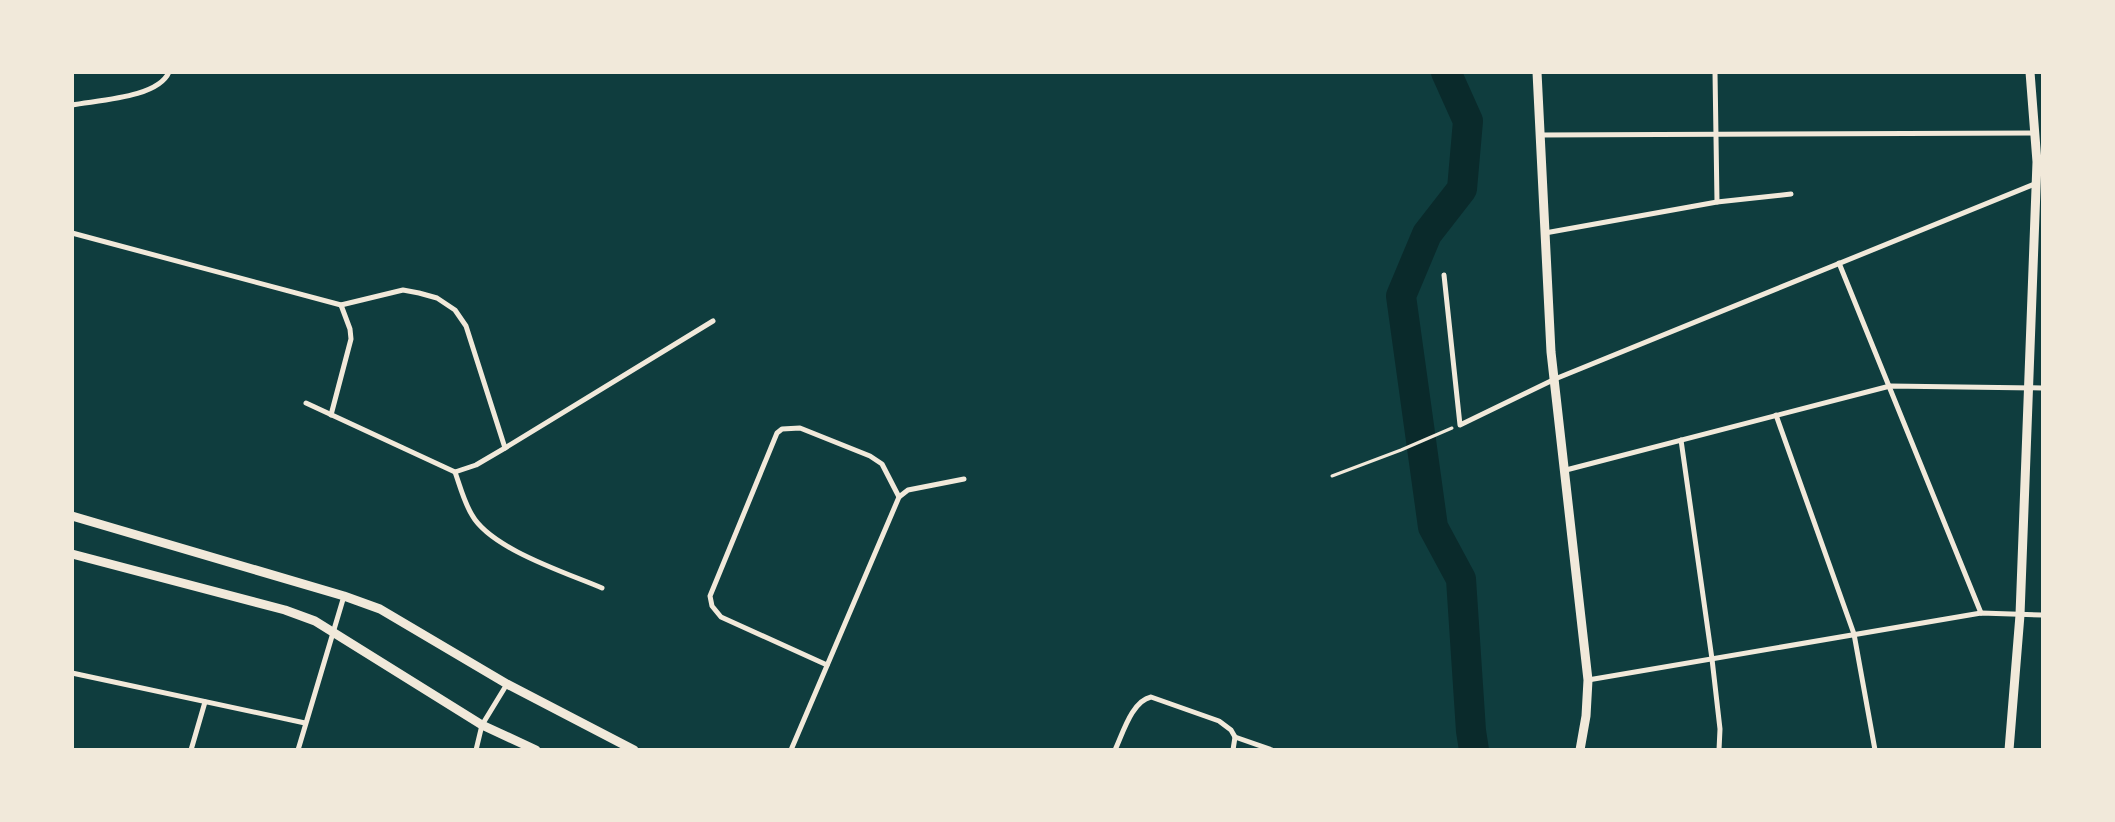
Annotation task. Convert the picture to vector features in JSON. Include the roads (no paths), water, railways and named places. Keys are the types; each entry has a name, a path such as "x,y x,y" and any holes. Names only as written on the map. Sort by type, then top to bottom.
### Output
{"street":[{"path":"72,105 154,88 162,82 169,72"},
{"path":"1537,72 1551,352 1566,470 1588,680 1586,716 1580,750"},
{"path":"1715,72 1717,202"},
{"path":"2009,750 2020,615 2037,183 2040,161 2035,133 2030,72"},
{"path":"1540,134 2035,133"},
{"path":"1444,276 1460,425 1555,379 2037,183"},
{"path":"1545,233 1717,202 1791,194"},
{"path":"72,233 341,306 403,290 438,298 454,310 466,326 505,448"},
{"path":"1839,263 1981,613"},
{"path":"331,415 351,339 350,329 341,306"},
{"path":"306,403 455,472 476,465 713,321"},
{"path":"1566,470 1890,386 2042,388"},
{"path":"1776,415 1854,634 1874,750"},
{"path":"827,666 722,617 712,606 710,596 777,434 782,429 800,428 870,456 882,464 899,497"},
{"path":"1681,440 1712,659 1720,729 1719,750"},
{"path":"455,472 472,516 484,530 518,553 602,588"},
{"path":"791,750 899,497 908,490 964,479"},
{"path":"72,516 344,596 380,609 507,684 634,750"},
{"path":"72,554 286,610 315,621 482,725 536,750"},
{"path":"298,750 344,596"},
{"path":"1588,680 1981,613 2042,615"},
{"path":"72,673 305,723"},
{"path":"476,750 482,725 507,684"},
{"path":"1115,750 1136,707 1145,698 1151,697 1219,721 1231,730 1235,737 1233,750"},
{"path":"191,750 205,702"},
{"path":"1235,737 1272,750"}],"waterway":[{"path":"1446,72 1468,121 1462,189 1427,234 1401,296 1433,527 1461,579 1471,731 1474,750"}]}
